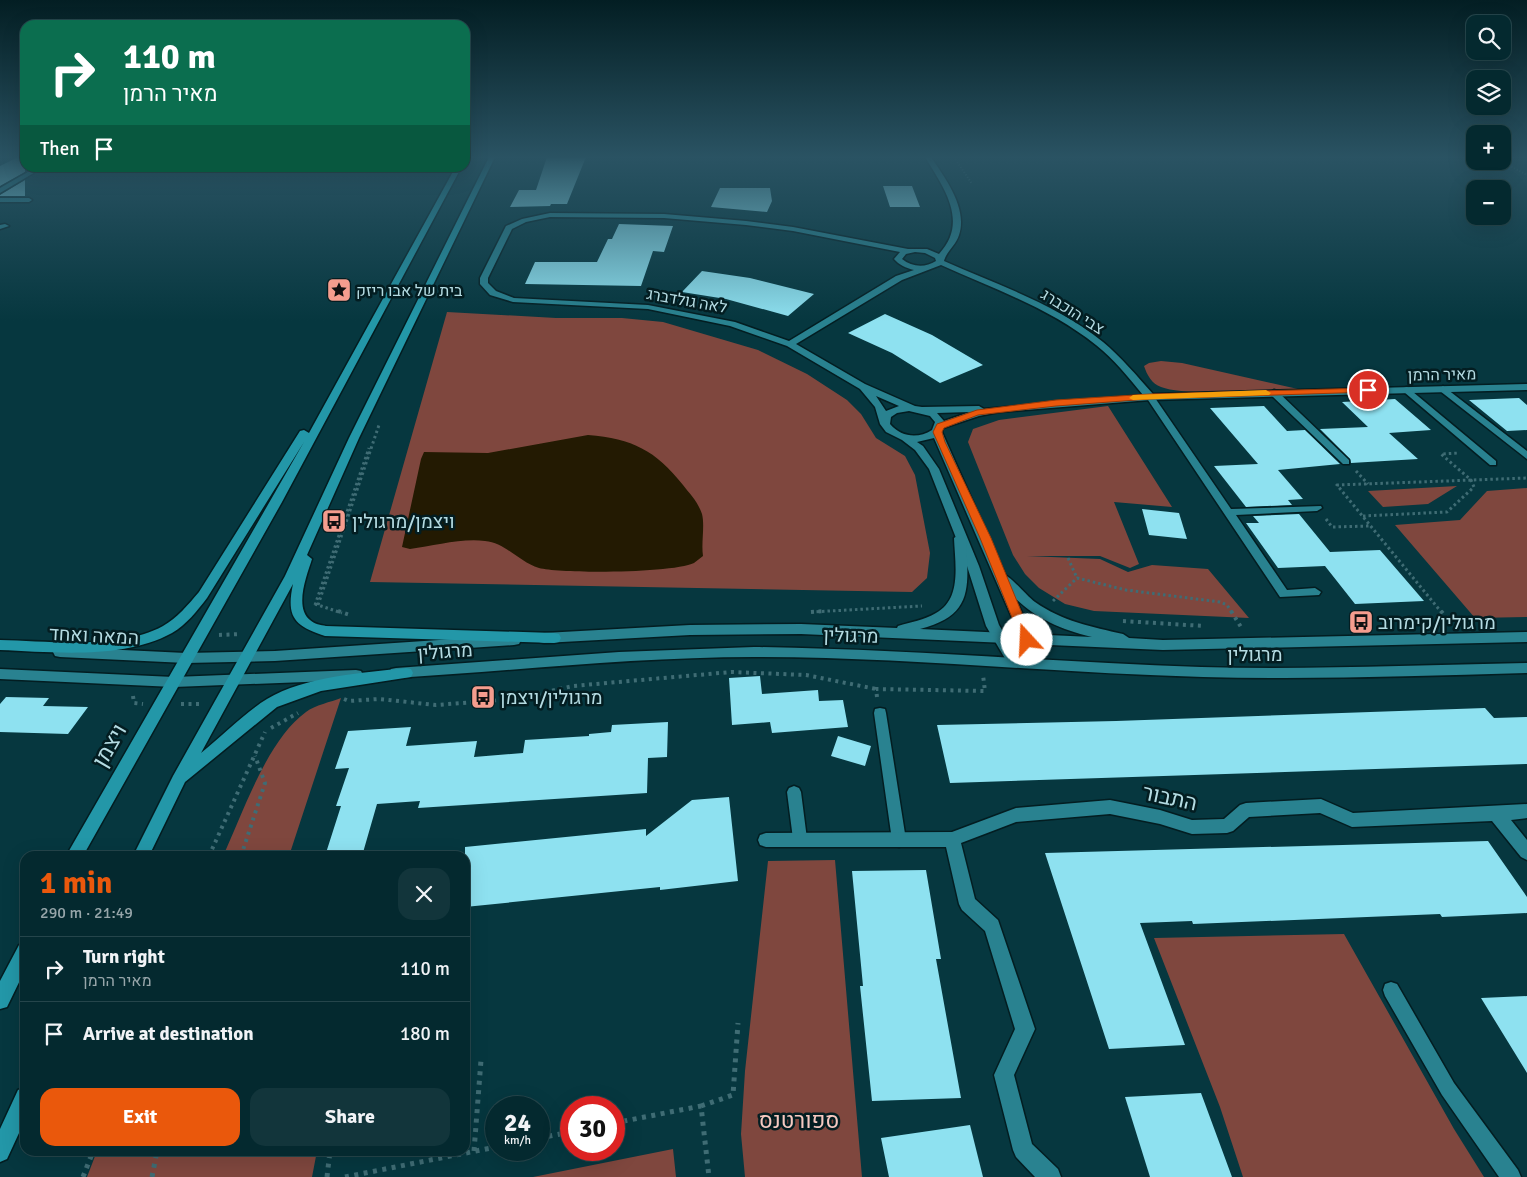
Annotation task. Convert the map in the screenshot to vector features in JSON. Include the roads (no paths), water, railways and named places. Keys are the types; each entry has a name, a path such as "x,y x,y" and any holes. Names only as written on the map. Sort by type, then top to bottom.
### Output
{"main road":[{"path":"0,647 84,647 123,644 162,633 190,611 203,596 371,328 434,212"},
{"path":"143,851 178,781 291,576 465,212"},
{"name":"ויצמן","path":"77,851 174,682 371,328"},
{"path":"321,511 301,577 297,601 298,610 307,624 325,631 554,638"},
{"path":"178,781 272,703 290,694 336,683 406,673"},
{"path":"0,1000 20,961"},
{"path":"0,1152 20,1108"}],"street":[{"path":"790,344 899,278 929,267 940,260 951,249 956,234 957,212"},
{"name":"לאה גולדברג","path":"869,244 793,229 701,218 627,215 540,216 517,222 506,232 484,278 484,284 492,293 513,300 618,305 681,312 732,324 790,344 862,386 917,409"},
{"path":"944,242 953,239"},
{"path":"869,244 907,251 924,250 935,246"},
{"path":"869,244 899,256 903,264 899,278"},
{"name":"צבי הוכברג","path":"924,250 965,274 1054,313 1091,338 1122,364 1150,397"},
{"path":"899,256 907,251"},
{"name":"צבי הוכברג","path":"903,264 965,274"},
{"name":"לאה גולדברג","path":"862,386 880,406 884,420"},
{"name":"מאיר הרמן","path":"917,409 999,409 1150,397 1527,387"},
{"path":"917,409 937,418 939,429 1027,640 1015,663 999,638 934,469 919,448 906,438 887,428 884,420 894,410 917,409"},
{"name":"מאיר הרמן","path":"906,438 928,437 939,429 977,413 999,409"},
{"path":"889,632 929,623 953,609 960,598 962,589 960,538"},
{"path":"1001,576 1012,590 1040,614 1069,626 1150,645"},
{"name":"מרגולין","path":"186,658 275,656 554,638 737,629 848,629 1027,640 1150,645 1527,637"},
{"name":"המאה ואחד","path":"0,647 186,658"},
{"name":"מרגולין","path":"174,682 406,673 555,661 750,652 858,654 1098,668 1255,673 1527,668"},
{"path":"0,674 174,682"},
{"name":"התבור","path":"766,840 952,839 1016,816 1110,807 1160,817 1192,827 1227,826 1246,810 1321,806 1352,820 1496,814 1527,810"},
{"path":"1496,814 1527,852"},
{"path":"952,839 968,904 992,926 1025,1028 1004,1075 1024,1150 1050,1177"}],"lane":[{"path":"1443,389 1527,456"},
{"path":"1407,390 1493,463"},
{"path":"1274,393 1346,462"},
{"path":"1150,397 1284,594 1315,592"},
{"path":"1228,512 1317,508"},
{"path":"880,713 899,840"},
{"path":"794,792 800,839"},
{"path":"1391,990 1448,1089 1511,1177"}],"place":[{"name":"בית של אבו ריזק","path":"339,290"},
{"name":"ויצמן/מרגולין","path":"334,521"},
{"name":"מרגולין/קימרוב","path":"1361,622"},
{"name":"מרגולין/ויצמן","path":"483,697"}],"park label":[{"name":"ספורטנס","path":"799,1120"}]}
